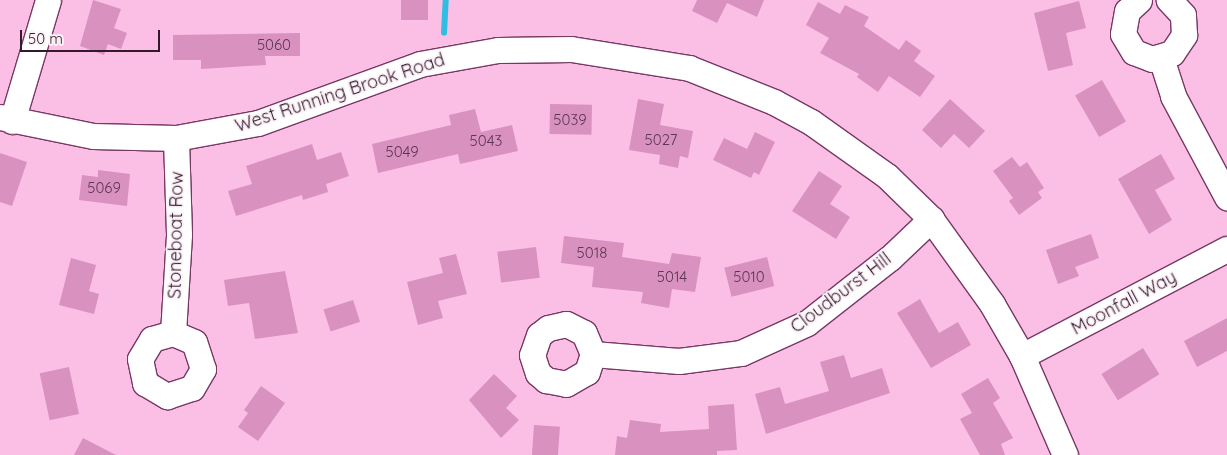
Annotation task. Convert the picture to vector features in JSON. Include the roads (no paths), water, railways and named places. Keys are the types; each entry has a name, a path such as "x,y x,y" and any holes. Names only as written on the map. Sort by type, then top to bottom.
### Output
{"street":[{"path":"6,119 48,0"},
{"path":"1139,0 1127,11 1123,34 1134,52 1161,58 1172,53 1184,35 1183,15 1169,0"},
{"name":"West Running Brook Road","path":"6,119 93,136 176,138 258,123 440,59 498,50 606,52 689,68 774,102 856,150 931,219 992,304 1022,356 1065,455"},
{"path":"1161,58 1173,96 1227,197"},
{"name":"Stoneboat Row","path":"173,333 179,234 176,138"},
{"name":"Cloudburst Hill","path":"593,354 679,361 741,353 773,341 844,296 931,219"},
{"name":"Moonfall Way","path":"1022,356 1227,249"}],"waterway":[{"path":"444,33 446,0"}]}
